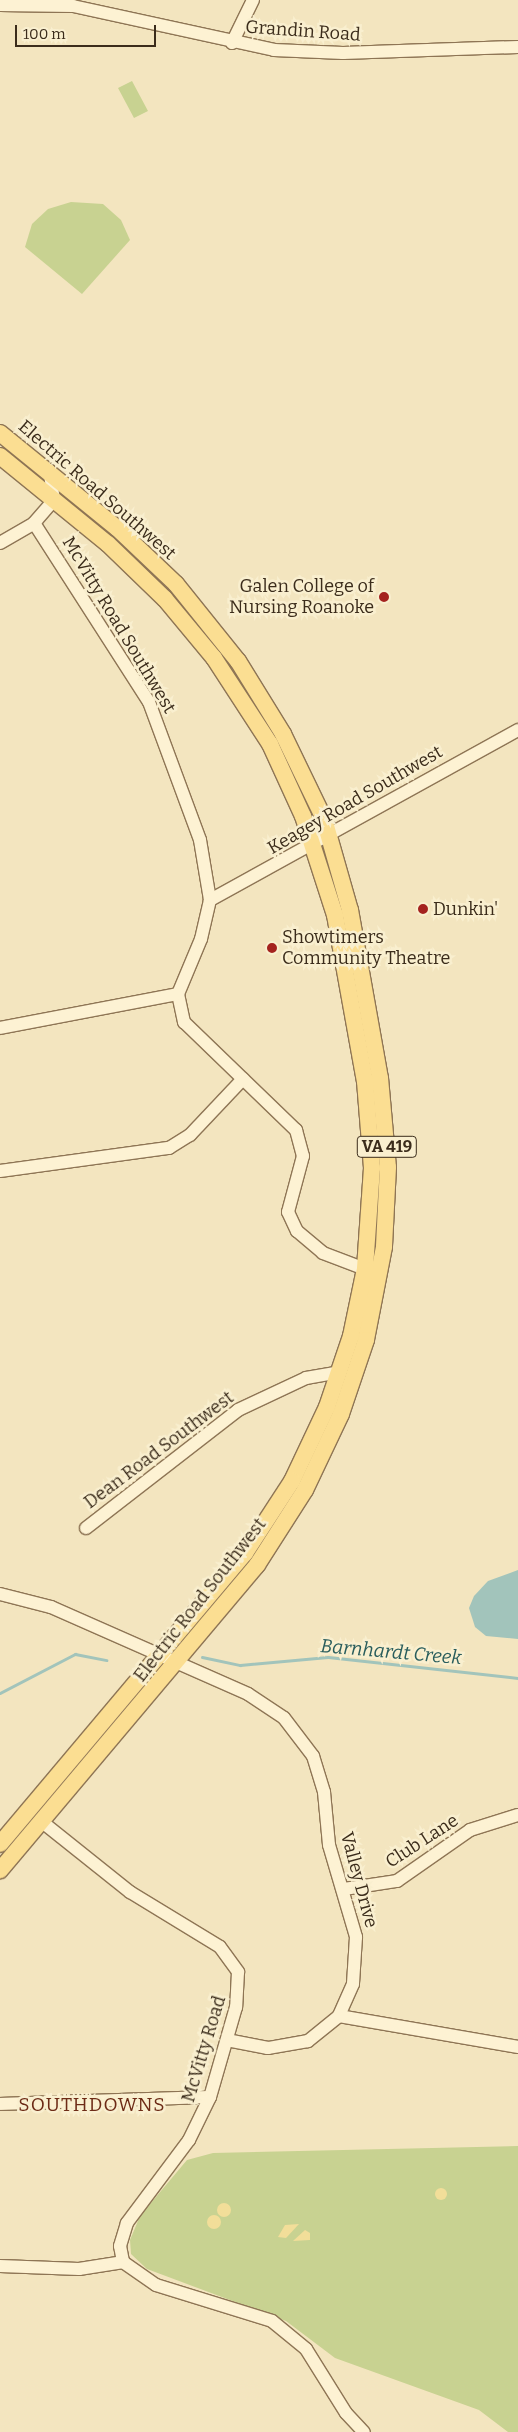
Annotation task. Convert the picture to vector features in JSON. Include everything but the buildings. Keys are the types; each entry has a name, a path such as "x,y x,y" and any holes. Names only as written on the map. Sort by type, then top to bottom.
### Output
{"main road":[{"name":"Electric Road Southwest","path":"0,433 49,470 147,555 226,645 283,734 329,833 362,967 385,1119 387,1207 376,1296 355,1379 305,1490 257,1564 177,1665 0,1870"},
{"name":"Electric Road Southwest","path":"0,456 142,576 214,658 270,744 314,844 335,915 365,1082 372,1168 365,1269 339,1372 311,1445 275,1509 245,1553 0,1844"}],"street":[{"path":"232,43 252,0"},
{"name":"Grandin Road","path":"0,5 74,3 232,43 324,53 518,46"},
{"path":"0,543 34,523 54,500 49,470"},
{"name":"McVitty Road Southwest","path":"34,523 138,682 162,729 200,840 210,900 201,939 178,994"},
{"name":"Keagey Road Southwest","path":"210,900 518,730"},
{"path":"0,1028 178,994 184,1022 289,1121 301,1139 303,1156 288,1202 297,1231 324,1253 365,1269"},
{"path":"0,1171 169,1148 190,1135 243,1079"},
{"name":"Dean Road Southwest","path":"86,1528 238,1410 306,1378 339,1372"},
{"name":"Valley Drive","path":"0,1594 51,1607 160,1654 177,1665 248,1694 284,1718 302,1739 319,1773 329,1845 344,1889 356,1937 357,1964 350,1997 339,2016 317,2036 295,2046 268,2048 227,2040"},
{"name":"Club Lane","path":"344,1889 396,1881 470,1830 518,1814"},
{"name":"McVitty Road","path":"41,1821 130,1892 229,1956 240,1982 227,2040 210,2097 188,2140 128,2223 120,2246 123,2262"},
{"path":"339,2016 518,2047"},
{"path":"0,2104 210,2097"},
{"path":"0,2266 78,2269 123,2262 127,2269 156,2285 272,2320 306,2349 346,2413 364,2432"}],"green space":[{"path":"132,81 148,111 134,118 118,88"},
{"path":"71,202 103,204 121,220 130,240 82,294 25,247 32,224 48,209"},
{"path":"518,2146 518,2432 508,2432 479,2410 335,2358 286,2321 147,2269 131,2254 130,2240 140,2216 187,2160 213,2153"}],"sand":[{"path":"439,2188 443,2188 447,2194 443,2200 439,2200 435,2196 435,2192"},
{"path":"224,2203 229,2205 231,2210 229,2215 224,2217 219,2215 217,2210 219,2205"},
{"path":"211,2215 217,2215 221,2222 217,2229 211,2229 207,2225 207,2219"},
{"path":"299,2224 286,2238 278,2237 285,2225"},
{"path":"305,2230 310,2233 310,2240 293,2241"}],"water":[{"path":"518,1570 518,1639 486,1636 475,1627 469,1608 474,1596 488,1581"}],"waterway":[{"name":"Barnhardt Creek","path":"0,1693 75,1654 106,1660"},
{"name":"Barnhardt Creek","path":"202,1657 240,1665 328,1657 518,1678"}],"place":[{"name":"Galen College of Nursing Roanoke","path":"384,597"},
{"name":"Dunkin'","path":"423,909"},
{"name":"Showtimers Community Theatre","path":"272,948"}],"district":[{"name":"SOUTHDOWNS","path":"92,2105"}]}
